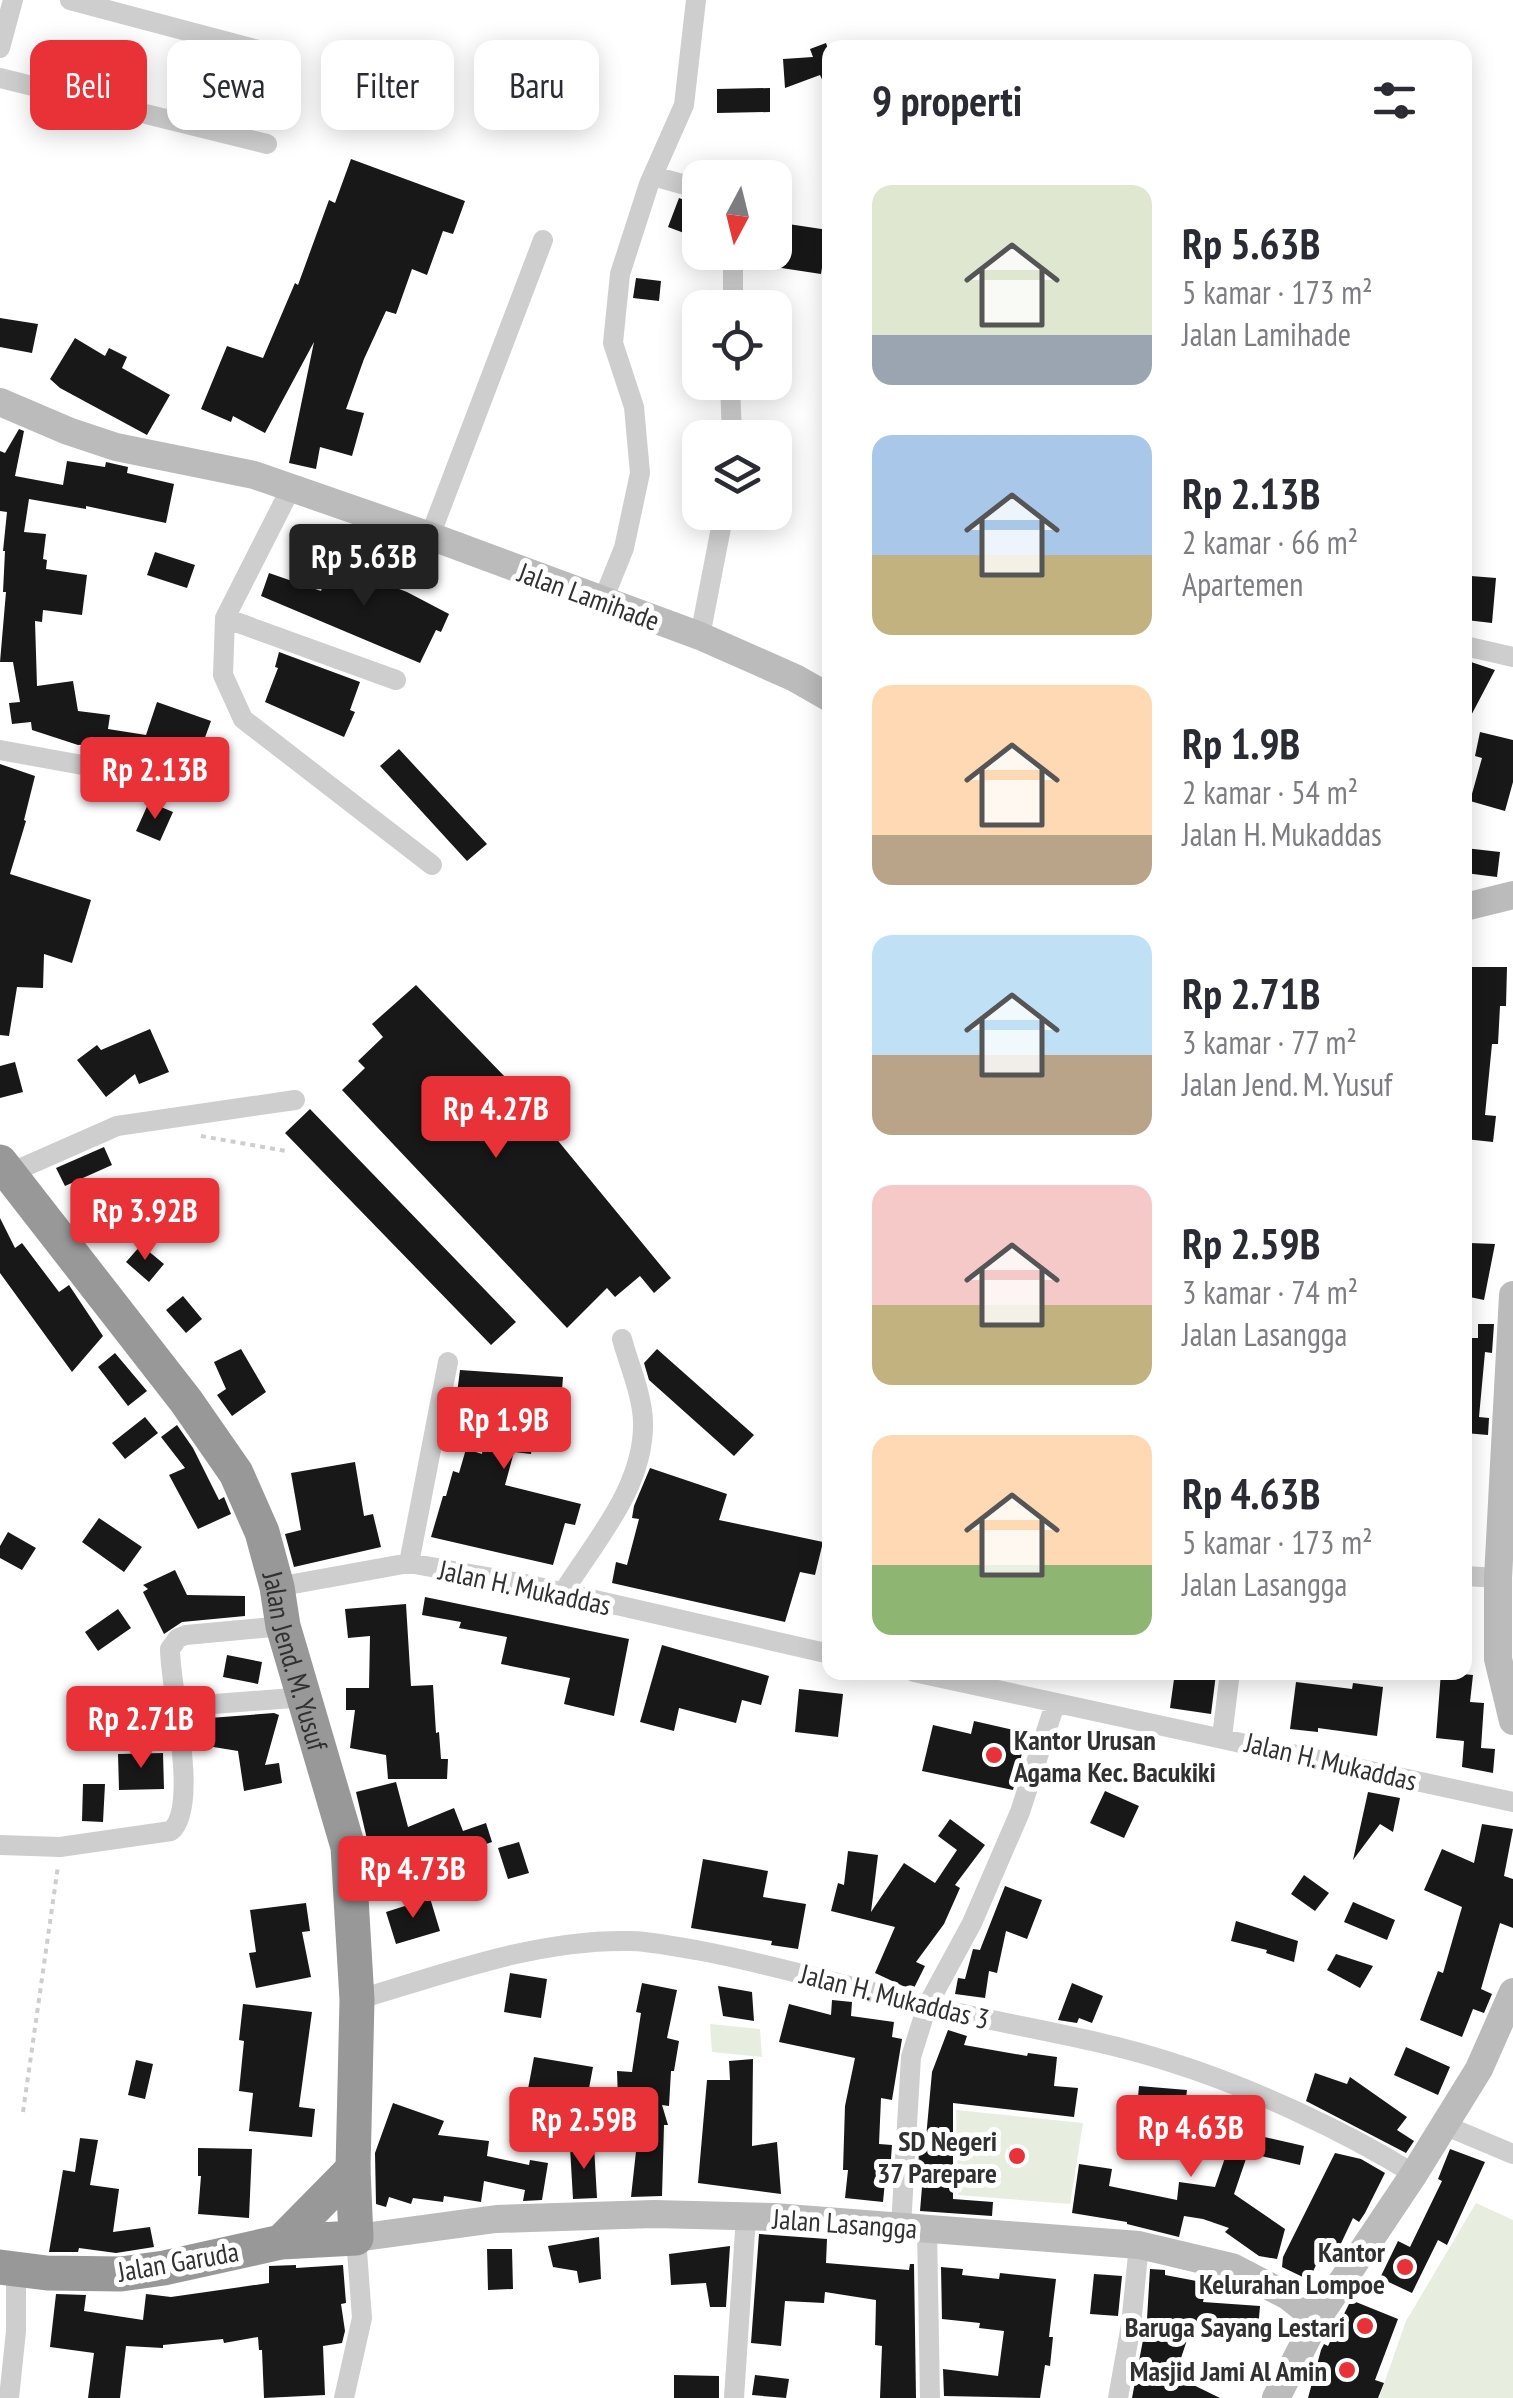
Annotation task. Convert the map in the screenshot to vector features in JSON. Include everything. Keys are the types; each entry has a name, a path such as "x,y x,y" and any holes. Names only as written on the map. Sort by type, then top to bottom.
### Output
{"highway":[{"name":"Jalan Jend. M. Yusuf","path":"4,1168 129,1325 236,1473 250,1501 348,1848 356,2000 356,2238"},
{"path":"281,2242 353,2168"},
{"name":"Jalan Garuda","path":"8,2268 121,2274 281,2242 356,2238"}],"street":[{"path":"0,48 13,0"},
{"path":"70,0 220,40"},
{"path":"603,600 624,548 640,474 634,407 613,342 614,310 633,228 684,105 696,0"},
{"path":"0,78 267,144"},
{"path":"652,176 682,184"},
{"path":"430,536 543,240"},
{"name":"Jalan Lamihade","path":"0,402 116,446 254,475 430,536 700,636 822,693"},
{"path":"292,488 225,618 223,675 244,720 432,865"},
{"path":"700,636 721,530"},
{"path":"225,618 396,680"},
{"path":"1472,648 1513,658"},
{"path":"0,750 121,772"},
{"path":"1472,905 1513,895"},
{"path":"4,1168 117,1126 295,1100"},
{"path":"1513,1296 1508,1499 1498,1578 1498,1659 1513,1721"},
{"path":"562,1594 608,1525 636,1464 643,1418 622,1338"},
{"path":"410,1563 448,1362"},
{"name":"Jalan H. Mukaddas","path":"277,1586 410,1563 822,1652"},
{"path":"1472,1576 1498,1578"},
{"path":"0,1845 60,1847 171,1831 182,1814 184,1768 170,1649 178,1638 284,1626"},
{"name":"Jalan H. Mukaddas","path":"949,1680 1513,1802"},
{"path":"1222,1736 1229,1680"},
{"path":"176,1707 306,1697"},
{"path":"930,2398 914,2228 908,2084 912,2057 926,2006 972,1923 1020,1812 1055,1704"},
{"name":"Jalan H. Mukaddas 3","path":"356,2000 480,1964 561,1946 630,1940 731,1956 1170,2062 1304,2116 1372,2148 1414,2174"},
{"path":"1276,2398 1317,2319 1479,2069 1513,1992"},
{"path":"1444,2125 1513,2154"},
{"name":"Jalan Lasangga","path":"356,2238 496,2219 654,2214 746,2216 1139,2245 1232,2267 1288,2296 1317,2319"},
{"path":"734,2398 746,2216"},
{"path":"344,2398 362,2318 356,2238"},
{"path":"1118,2398 1139,2245"},
{"path":"8,2268 16,2331 9,2398"}],"path":[{"path":"23,2112 60,1847"}],"green space":[{"path":"710,2024 760,2029 762,2057 712,2052"},
{"path":"956,2110 1083,2123 1070,2204 958,2195"},
{"path":"1476,2203 1513,2220 1513,2398 1379,2398 1406,2321"}],"building":[{"path":"822,44 822,79 820,75 785,88 783,59 813,57 810,49"},
{"path":"770,88 770,112 717,113 717,89"},
{"path":"351,159 465,201 453,234 443,231 427,275 412,269 396,314 386,311 364,359 346,409 364,413 352,456 320,447 316,469 289,463 314,342 265,433 233,416 231,422 201,409 227,346 263,358 295,283 298,285 329,200 335,203"},
{"path":"679,198 682,199 682,232 668,227"},
{"path":"792,225 822,229 821,274 792,270"},
{"path":"636,278 661,281 659,301 633,298"},
{"path":"0,318 38,324 32,353 0,347"},
{"path":"75,338 105,356 109,348 127,357 122,368 170,395 147,435 50,379"},
{"path":"19,429 24,431 15,476 63,485 67,461 105,467 106,462 128,467 127,473 174,484 166,523 29,499 24,532 46,534 46,569 87,575 82,615 43,610 42,622 35,621 37,686 73,681 78,711 110,715 108,729 146,735 157,702 211,721 199,754 180,748 172,774 90,748 91,744 78,745 32,730 31,722 12,724 9,703 20,702 13,662 0,662 7,512 0,511 0,451 5,453"},
{"path":"155,552 195,565 187,588 147,575"},
{"path":"332,561 372,575 370,578 449,614 441,632 436,630 420,663 261,596 269,573 321,591"},
{"path":"1472,576 1496,578 1492,623 1472,621"},
{"path":"279,652 360,682 350,710 355,712 344,737 265,702 278,668 275,667"},
{"path":"1472,662 1495,670 1472,714"},
{"path":"1480,732 1513,740 1513,782 1505,811 1472,802 1482,758 1475,756"},
{"path":"399,749 487,844 467,861 380,766"},
{"path":"0,764 35,776 10,874 91,900 72,963 44,954 43,988 17,987 9,1036 0,1035"},
{"path":"149,802 173,812 160,841 136,831"},
{"path":"1472,849 1500,852 1497,877 1472,874"},
{"path":"1472,967 1507,967 1506,1006 1500,1006 1498,1044 1492,1044 1485,1115 1496,1116 1493,1142 1472,1140"},
{"path":"416,985 508,1080 671,1278 654,1293 640,1276 615,1297 607,1288 567,1328 342,1090 365,1068 358,1061 383,1037 372,1024"},
{"path":"150,1029 169,1072 139,1084 135,1074 106,1097 77,1060 97,1045 101,1050"},
{"path":"15,1062 23,1092 0,1098 0,1066"},
{"path":"310,1109 516,1322 491,1345 285,1133"},
{"path":"104,1147 112,1165 65,1186 56,1168"},
{"path":"0,1218 15,1248 22,1243 59,1292 69,1285 103,1336 72,1372 0,1273"},
{"path":"1472,1243 1495,1244 1484,1300 1472,1297"},
{"path":"141,1245 164,1264 149,1282 126,1262"},
{"path":"183,1296 202,1319 186,1333 166,1310"},
{"path":"1478,1324 1494,1324 1492,1353 1485,1352 1479,1417 1489,1418 1488,1435 1472,1434 1472,1338 1478,1338"},
{"path":"241,1349 266,1392 232,1416 217,1395 226,1389 214,1362"},
{"path":"657,1349 754,1435 734,1456 649,1380 644,1363"},
{"path":"115,1353 147,1391 128,1406 98,1367"},
{"path":"460,1370 563,1377 560,1416 536,1414 531,1454 514,1452 505,1485 581,1504 575,1525 565,1523 553,1565 431,1537 443,1496 453,1471 459,1473 466,1449 482,1454 487,1411 455,1409"},
{"path":"145,1417 158,1433 125,1459 112,1443"},
{"path":"177,1425 231,1514 198,1529 169,1475 185,1468 161,1437"},
{"path":"355,1462 364,1516 373,1514 381,1547 294,1567 285,1534 301,1530 291,1473"},
{"path":"650,1468 727,1494 719,1520 822,1542 815,1575 800,1572 785,1622 612,1583 616,1562 627,1565 639,1519 632,1518"},
{"path":"99,1518 142,1547 124,1572 82,1542"},
{"path":"8,1532 36,1548 22,1570 0,1558 0,1546"},
{"path":"175,1570 187,1595 245,1596 245,1616 182,1622 164,1634 143,1592 148,1589 143,1585"},
{"path":"425,1597 629,1639 614,1716 564,1704 570,1678 501,1664 507,1637 459,1628 461,1622 422,1615"},
{"path":"406,1604 411,1686 433,1685 436,1733 439,1732 441,1759 448,1759 447,1779 388,1779 386,1755 350,1748 355,1710 346,1710 346,1688 369,1688 370,1636 348,1638 345,1609"},
{"path":"118,1609 131,1628 98,1651 85,1632"},
{"path":"662,1645 769,1676 761,1705 742,1700 736,1723 679,1708 674,1731 640,1722"},
{"path":"227,1655 262,1662 258,1684 223,1677"},
{"path":"1473,1675 1470,1702 1484,1703 1481,1748 1495,1749 1493,1773 1462,1767 1464,1741 1436,1738 1440,1680 1472,1680"},
{"path":"1174,1680 1215,1680 1211,1714 1170,1708"},
{"path":"1296,1682 1352,1689 1353,1683 1383,1687 1377,1736 1318,1728 1318,1732 1290,1729"},
{"path":"799,1689 843,1694 838,1737 795,1732"},
{"path":"279,1715 265,1765 279,1763 282,1783 244,1791 238,1751 195,1744 196,1719"},
{"name":"Kantor Urusan Agama Kec. Bacukiki","path":"974,1721 1027,1733 1013,1790 922,1771 933,1725 971,1734"},
{"path":"163,1753 164,1789 119,1790 118,1754"},
{"path":"396,1782 408,1827 454,1808 463,1831 486,1823 492,1842 435,1862 385,1888 370,1852 356,1792"},
{"path":"83,1784 105,1784 103,1822 82,1821"},
{"path":"1105,1791 1139,1806 1124,1838 1090,1823"},
{"path":"1368,1792 1400,1798 1393,1832 1380,1824 1353,1860"},
{"path":"950,1819 985,1845 955,1885 960,1888 944,1924 916,1962 925,1966 914,1988 903,1986 875,1973 895,1927 831,1911 838,1883 844,1885 848,1851 878,1855 871,1912 904,1863 935,1883 957,1850 938,1836"},
{"path":"1482,1824 1513,1829 1504,1876 1513,1879 1513,1928 1500,1923 1481,1989 1492,1994 1484,2013 1473,2009 1462,2037 1420,2020 1438,1971 1443,1973 1462,1907 1424,1890 1442,1849 1474,1863"},
{"path":"519,1842 529,1873 508,1879 498,1848"},
{"path":"703,1859 768,1871 763,1897 806,1904 798,1949 691,1928"},
{"path":"1304,1875 1329,1893 1315,1911 1291,1894"},
{"path":"1005,1886 1042,1900 1027,1939 1006,1931 997,1973 989,1971 985,1998 955,1994 958,1978 965,1979 973,1949 980,1950"},
{"path":"430,1898 440,1931 396,1944 386,1912"},
{"path":"1353,1902 1395,1920 1387,1940 1344,1922"},
{"path":"306,1903 310,1931 302,1932 311,1977 256,1988 249,1953 256,1952 250,1910"},
{"path":"1236,1921 1298,1941 1294,1962 1231,1941"},
{"path":"1336,1954 1373,1966 1360,1988 1327,1970"},
{"path":"510,1973 547,1979 541,2018 504,2012"},
{"path":"642,1983 677,1990 667,2038 679,2041 671,2071 669,2106 662,2105 668,2125 664,2125 662,2196 631,2197 639,2124 632,2124 627,2100 618,2099 617,2071 632,2072"},
{"path":"1072,1983 1103,1996 1092,2023 1079,2018 1077,2023 1058,2020"},
{"path":"718,1986 752,1992 754,2021 723,2016"},
{"path":"832,2000 852,2002 851,2016 894,2022 892,2037 902,2039 892,2100 881,2098 879,2144 892,2145 883,2202 845,2198 845,2106 855,2058 779,2042 789,2004 831,2015"},
{"path":"243,2004 312,2012 299,2107 315,2109 312,2137 249,2131 253,2093 239,2091"},
{"path":"948,2030 967,2036 964,2045 1057,2057 1054,2086 1078,2088 1074,2117 953,2103 953,2199 993,2202 992,2216 920,2211 923,2175 918,2175 919,2148 925,2149 932,2072"},
{"path":"1406,2047 1450,2067 1438,2095 1394,2075"},
{"path":"534,2057 593,2067 587,2099 528,2089"},
{"path":"753,2059 752,2146 777,2142 781,2194 698,2183 707,2080 730,2080 729,2061"},
{"path":"136,2060 153,2064 145,2099 128,2095"},
{"path":"1315,2073 1347,2084 1350,2077 1407,2117 1397,2130 1414,2141 1406,2153 1306,2101"},
{"path":"1139,2086 1187,2090 1185,2107 1249,2124 1247,2133 1304,2146 1300,2165 1248,2153 1234,2194 1285,2229 1277,2259 1259,2256 1225,2232 1229,2228 1203,2219 1184,2216 1179,2237 1127,2222 1072,2213 1079,2164 1112,2169 1109,2186 1177,2200 1179,2182 1215,2187 1228,2149 1193,2139 1197,2125 1136,2120"},
{"path":"393,2103 444,2121 438,2135 489,2141 487,2156 529,2165 530,2160 548,2163 542,2200 523,2201 525,2190 484,2181 481,2202 444,2196 443,2202 413,2198 411,2204 389,2197 386,2207 376,2204 375,2153"},
{"path":"80,2138 98,2140 90,2185 119,2189 113,2232 150,2227 154,2247 116,2253 79,2248 78,2252 49,2252 63,2170 75,2172"},
{"path":"594,2146 597,2198 573,2199 570,2147"},
{"path":"198,2148 252,2149 249,2218 198,2214"},
{"path":"1450,2149 1485,2162 1447,2245 1438,2240 1412,2293 1380,2278 1398,2241 1410,2247 1442,2181 1438,2179"},
{"path":"1335,2153 1361,2159 1385,2173 1359,2222 1353,2218 1336,2254 1324,2248 1309,2280 1282,2267 1283,2257"},
{"path":"759,2234 827,2239 826,2263 909,2270 910,2264 914,2264 916,2398 880,2398 882,2346 875,2345 876,2300 825,2292 824,2303 785,2301 781,2346 751,2343"},
{"path":"599,2237 601,2279 579,2283 577,2271 553,2267 548,2246"},
{"path":"730,2246 726,2307 710,2307 706,2283 671,2285 669,2254"},
{"path":"487,2249 512,2249 513,2289 488,2290"},
{"path":"343,2265 346,2303 341,2304 345,2331 342,2343 323,2346 325,2395 264,2398 258,2337 163,2348 126,2346 120,2398 88,2398 94,2353 50,2347 56,2294 86,2295 84,2311 143,2320 146,2294 171,2297 269,2283 269,2266"},
{"path":"941,2267 963,2269 962,2275 999,2279 1000,2273 1056,2279 1050,2366 1045,2365 1040,2398 944,2396 943,2369 998,2376 1004,2331 979,2328 980,2323 942,2319"},
{"path":"1150,2269 1207,2283 1203,2302 1260,2306 1258,2329 1192,2325 1175,2376 1220,2398 1132,2398 1147,2319"},
{"path":"1094,2274 1122,2276 1118,2316 1090,2314"},
{"path":"1351,2300 1398,2319 1375,2380 1384,2383 1378,2398 1308,2398 1321,2350 1324,2344 1328,2346"},
{"path":"674,2375 719,2376 719,2398 674,2398"},
{"path":"755,2375 789,2379 786,2398 752,2395"}],"place":[{"name":"Kantor Urusan Agama Kec. Bacukiki","path":"994,1755"},
{"name":"SD Negeri 37 Parepare","path":"1017,2156"},
{"name":"Kantor Kelurahan Lompoe","path":"1405,2267"},
{"name":"Baruga Sayang Lestari","path":"1365,2326"},
{"name":"Masjid Jami Al Amin","path":"1347,2370"}]}
